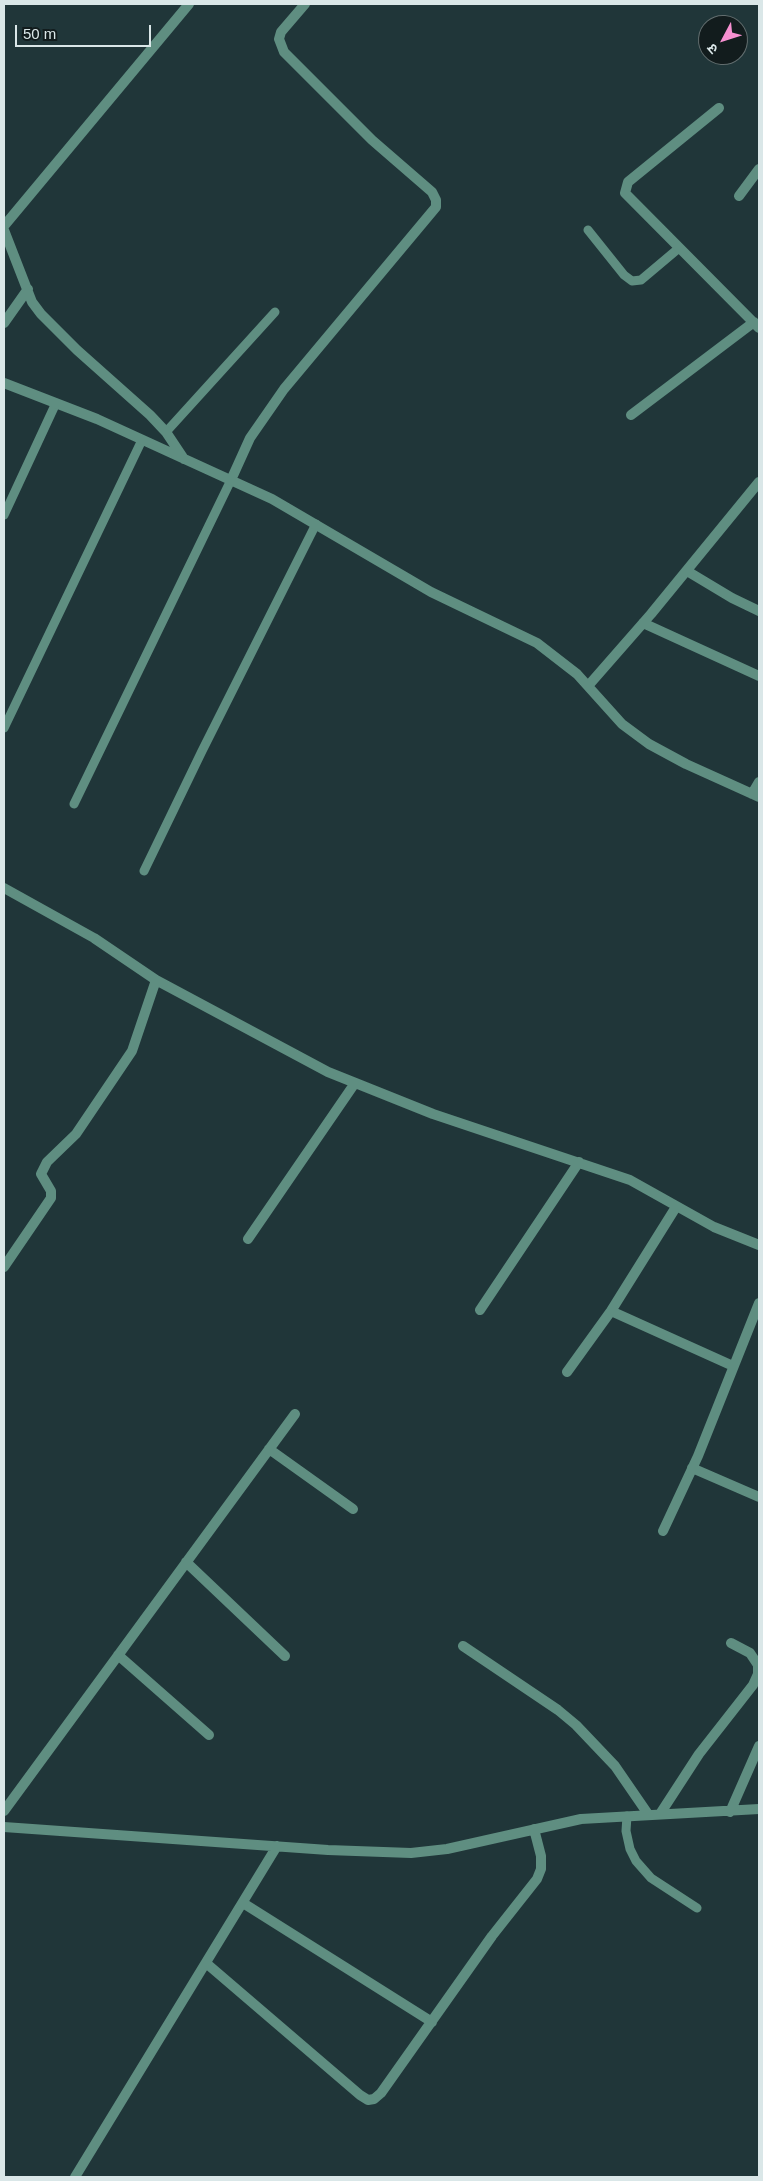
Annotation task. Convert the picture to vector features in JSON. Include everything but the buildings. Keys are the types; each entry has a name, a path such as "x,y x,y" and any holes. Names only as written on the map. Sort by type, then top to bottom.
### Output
{"street":[{"path":"4,226 189,4"},
{"path":"231,480 250,438 284,389 436,207 436,200 432,192 365,134 284,52 279,39 281,32 305,4"},
{"path":"631,415 756,325 625,193 628,182 719,108"},
{"path":"739,196 759,169"},
{"path":"4,230 32,302 41,314 77,350 150,415 166,432 184,458"},
{"path":"4,322 28,289"},
{"path":"4,383 97,419 272,499 431,592 537,643 577,674 622,724 649,744 686,764 756,796 759,782"},
{"path":"588,686 643,623 759,482"},
{"path":"687,570 732,598 759,611"},
{"path":"643,623 759,676"},
{"path":"4,888 94,938 156,980 328,1072 432,1114 630,1180 714,1227 759,1245"},
{"path":"4,1267 52,1198 51,1191 42,1174 46,1162 76,1134 132,1051 156,980"},
{"path":"248,1239 354,1083"},
{"path":"480,1310 579,1162"},
{"path":"567,1372 611,1311 676,1207"},
{"path":"663,1531 692,1468 759,1303"},
{"path":"611,1311 733,1366"},
{"path":"4,1811 295,1414"},
{"path":"269,1449 353,1509"},
{"path":"692,1468 759,1497"},
{"path":"186,1562 285,1656"},
{"path":"660,1814 699,1754 753,1685 758,1674 758,1665 750,1653 732,1643"},
{"path":"463,1646 558,1710 576,1725 615,1766 648,1814"},
{"path":"118,1655 209,1735"},
{"path":"730,1812 759,1746"},
{"path":"4,1827 277,1846 411,1853 447,1849 581,1819 759,1809"},
{"path":"206,1962 360,2095 368,2100 374,2100 382,2093 492,1936 537,1879 541,1869 541,1856 534,1829"},
{"path":"75,2177 277,1846"},
{"path":"242,1903 432,2022"}],"lane":[{"path":"588,230 624,276 632,281 641,280 679,248"},
{"path":"166,432 275,312"},
{"path":"4,515 56,403"},
{"path":"4,728 142,440"},
{"path":"74,804 231,480"},
{"path":"144,871 202,750 316,524"},
{"path":"627,1816 626,1831 630,1849 636,1861 651,1878 697,1908"}]}
